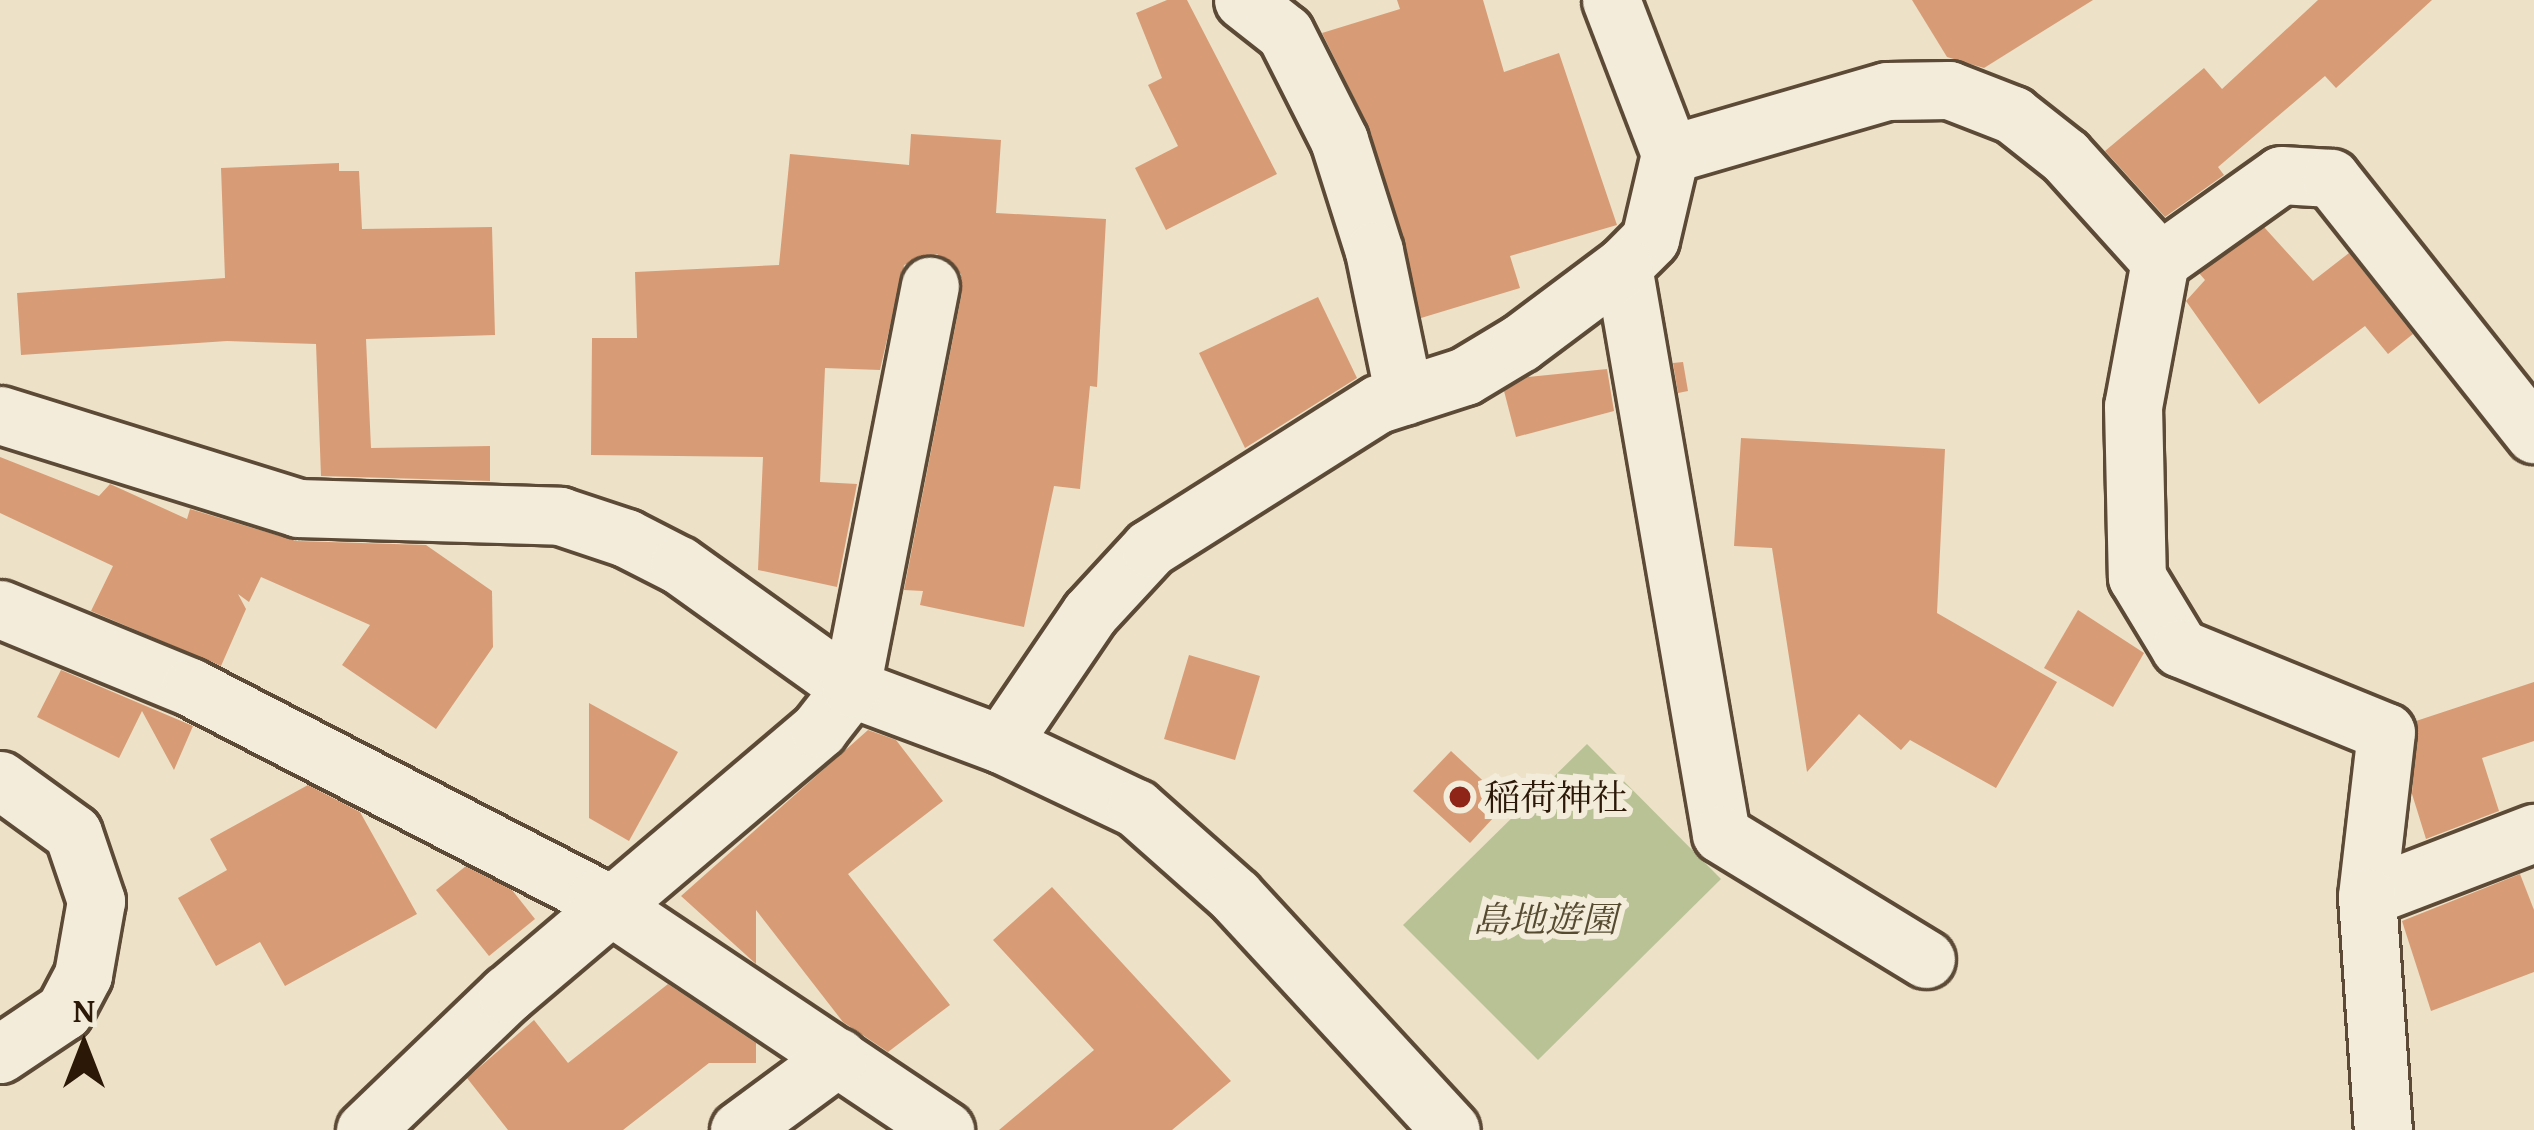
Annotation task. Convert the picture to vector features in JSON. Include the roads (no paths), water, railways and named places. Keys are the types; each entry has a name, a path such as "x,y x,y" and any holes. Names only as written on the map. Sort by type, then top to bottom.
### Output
{"street":[{"path":"1243,0 1286,33 1339,140 1374,251 1404,396"},
{"path":"1001,743 1090,613 1150,548 1378,404 1502,354 1623,266 1650,239 1670,154 1611,0"},
{"path":"1670,154 1887,92 1949,90 2013,115 2065,156 2160,262"},
{"path":"2383,1130 2367,897 2386,732 2180,649 2137,577 2133,406 2160,262 2281,176 2331,178 2534,434"},
{"path":"1623,266 1721,834 1926,959"},
{"path":"364,1130 507,994 613,910 819,729 850,688 930,286"},
{"path":"0,415 298,508 385,517 560,517 626,538 679,565 850,688 1001,743 1097,785 1169,832 1451,1130"},
{"path":"0,609 190,686 613,910 945,1130"},
{"path":"0,780 40,802 73,833 96,901 83,975 64,1011 0,1054"},
{"path":"2367,897 2534,833"},
{"path":"739,1130 838,1057"}],"place":[{"name":"稲荷神社","path":"1460,797"}],"park label":[{"name":"島地遊園","path":"1545,919"}]}
